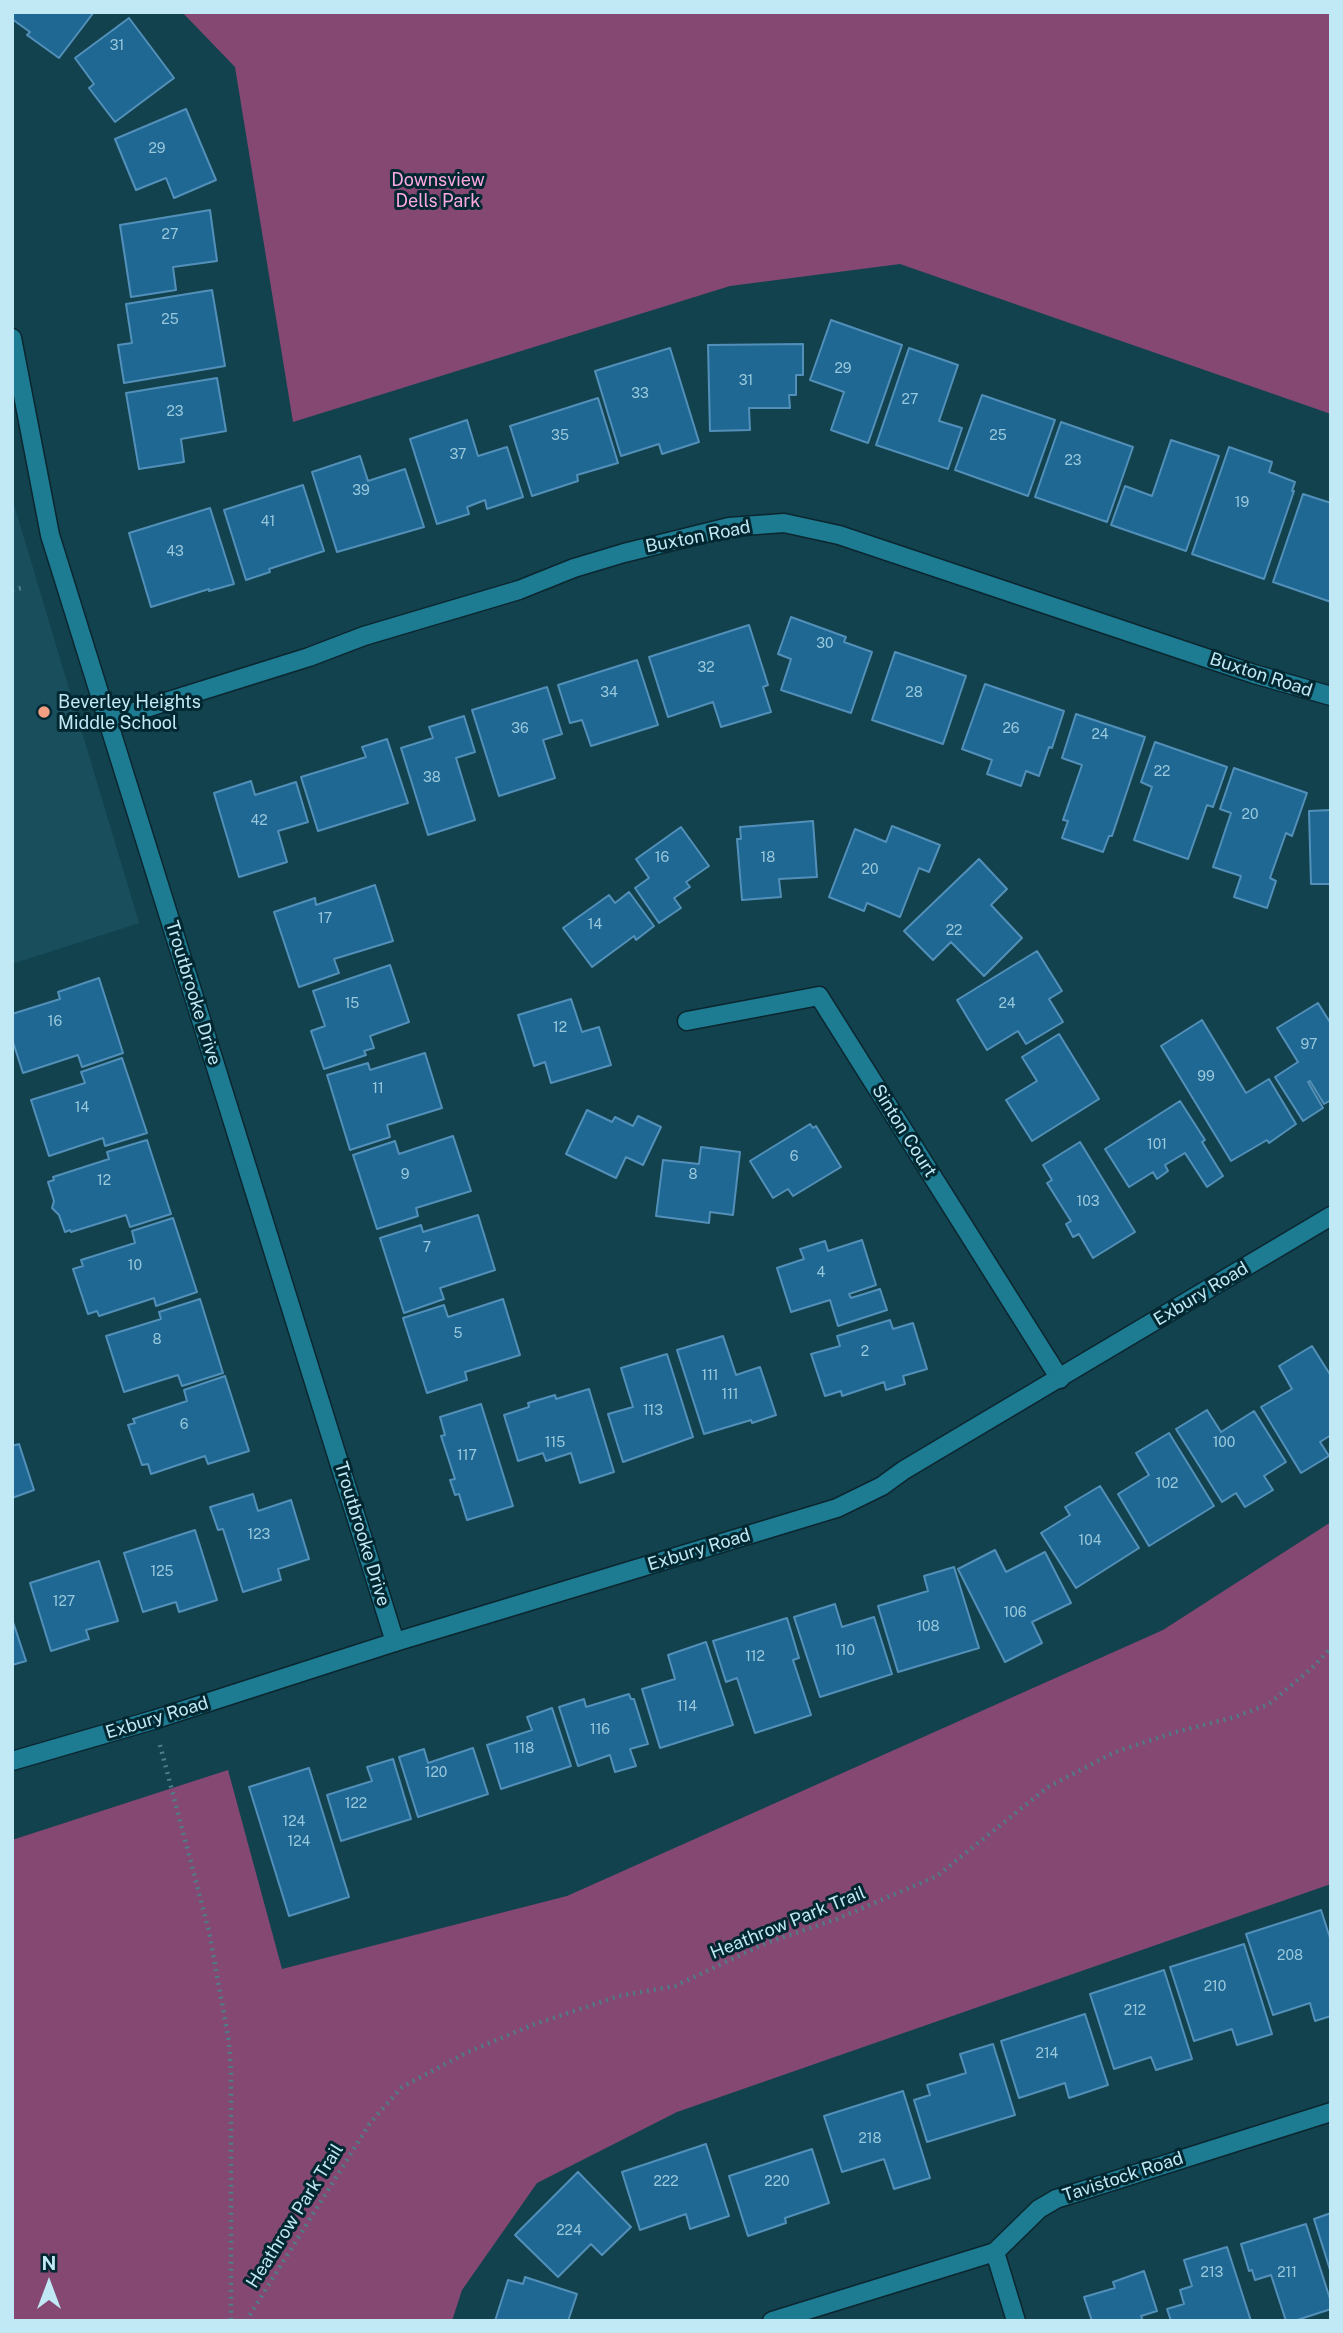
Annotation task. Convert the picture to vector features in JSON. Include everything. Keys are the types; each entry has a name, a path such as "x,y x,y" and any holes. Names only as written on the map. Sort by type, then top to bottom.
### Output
{"street":[{"name":"Troutbrooke Drive","path":"12,338 50,535 395,1643"},
{"name":"Buxton Road","path":"108,720 309,657 364,636 519,590 574,568 624,553 729,527 784,523 839,535 1254,674 1331,696"},
{"name":"Sinton Court","path":"687,1021 819,996 1060,1379"},
{"name":"Exbury Road","path":"12,1761 153,1720 837,1508 882,1486 904,1470 1331,1216"},
{"name":"Tavistock Road","path":"772,2321 995,2252 1039,2209 1056,2199 1331,2112"},
{"path":"995,2252 1016,2321"}],"path":[{"path":"12,590 21,588"},
{"name":"Heathrow Park Trail","path":"246,2321 370,2123 402,2087 468,2052 532,2025 619,1996 676,1986 766,1943 837,1919 937,1876 1048,1787 1115,1752 1176,1732 1235,1717 1269,1703 1312,1668 1331,1648"},
{"name":"Heathrow Park Trail","path":"153,1720 209,1931 229,2042 232,2072 231,2321"}],"shaded area":[{"name":"Beverley Heights Middle School","path":"12,498 139,923 12,964"}],"green space":[{"name":"Downsview Dells Park","path":"182,12 1331,12 1331,414 900,264 730,286 293,422 235,67"},
{"path":"1331,1522 1331,1884 677,2112 537,2183 462,2290 452,2321 12,2321 12,1840 228,1770 282,1969 567,1896 1163,1630"}],"building":[{"path":"12,12 94,12 59,58 27,35 30,32 12,19"},
{"path":"129,18 174,78 115,122 89,88 94,84 75,58"},
{"path":"186,109 216,180 174,198 166,178 136,190 115,139"},
{"path":"210,210 217,261 173,267 176,290 131,297 120,225"},
{"path":"212,290 225,366 124,383 118,345 132,343 126,304"},
{"path":"831,320 902,345 868,443 831,430 844,392 810,380"},
{"path":"803,344 803,375 796,375 796,395 789,395 790,408 749,408 750,430 710,431 708,345"},
{"path":"670,348 699,442 662,454 659,444 621,456 595,371"},
{"path":"909,348 958,365 939,421 962,428 948,469 876,445"},
{"path":"217,378 226,431 181,439 184,462 139,469 126,393"},
{"path":"982,395 1055,420 1028,496 955,470"},
{"path":"598,398 618,463 577,475 578,481 532,496 510,426"},
{"path":"467,420 478,456 507,447 523,497 487,509 485,500 467,507 469,514 437,524 410,439"},
{"path":"1061,422 1133,447 1107,522 1035,497"},
{"path":"1171,440 1219,456 1186,551 1111,525 1125,486 1152,496"},
{"path":"1229,447 1272,462 1269,472 1295,482 1264,579 1192,554"},
{"path":"360,456 368,481 405,469 424,527 337,552 312,472"},
{"path":"303,485 324,551 269,569 270,572 246,580 224,510"},
{"path":"1303,494 1331,503 1331,602 1273,582"},
{"path":"210,508 234,584 151,607 129,533"},
{"path":"791,617 846,637 844,642 872,652 851,713 781,690 791,659 778,654"},
{"path":"749,625 768,685 763,687 771,712 721,727 713,702 668,717 649,657"},
{"path":"895,652 966,676 943,744 872,720"},
{"path":"637,660 658,725 591,746 582,720 570,723 558,685"},
{"path":"985,684 1064,711 1039,776 1026,771 1021,786 987,774 992,760 962,749"},
{"path":"547,687 562,734 543,740 555,778 499,796 472,710"},
{"path":"1076,714 1145,737 1112,836 1109,836 1103,852 1062,838 1068,821 1063,820 1082,765 1062,758"},
{"path":"464,716 475,752 456,758 475,820 428,835 401,748 433,738 429,727"},
{"path":"387,739 408,803 318,831 301,777 366,757 362,747"},
{"path":"1155,742 1227,767 1213,807 1207,805 1188,859 1134,840 1152,787 1141,782"},
{"path":"1234,768 1307,793 1292,836 1286,833 1270,878 1276,881 1267,908 1234,897 1241,876 1213,867 1231,813 1220,809"},
{"path":"251,781 255,795 296,782 308,822 278,831 287,862 239,877 214,793"},
{"path":"1331,810 1331,884 1311,884 1309,811"},
{"path":"813,821 817,877 779,879 781,897 742,900 737,839 741,839 740,827"},
{"path":"892,826 940,845 929,872 919,868 900,917 867,903 864,911 829,897 855,829 886,842"},
{"path":"681,827 709,866 686,882 690,887 674,898 681,908 659,923 635,888 649,878 636,859"},
{"path":"979,859 1007,889 991,905 1022,938 984,976 951,942 933,960 904,931"},
{"path":"375,885 393,941 334,959 339,973 299,987 274,912 315,898 316,905"},
{"path":"629,892 654,926 636,940 634,936 592,967 563,928 609,895 615,903"},
{"path":"1037,951 1062,991 1049,999 1063,1022 1026,1044 1018,1031 987,1050 957,1000"},
{"path":"390,965 409,1022 370,1036 374,1048 364,1051 366,1055 324,1069 311,1031 325,1026 313,991"},
{"path":"99,978 123,1053 82,1067 78,1055 23,1073 12,1039 12,1014 60,999 58,992"},
{"path":"571,999 582,1032 599,1027 611,1065 551,1083 545,1062 534,1066 518,1015"},
{"path":"1318,1003 1331,1024 1331,1100 1324,1104 1310,1081 1308,1082 1323,1108 1303,1121 1275,1077 1298,1062 1277,1028"},
{"path":"1202,1020 1246,1093 1269,1079 1296,1124 1269,1143 1267,1140 1231,1161 1161,1046"},
{"path":"1059,1034 1099,1099 1032,1141 1006,1100 1037,1081 1022,1057"},
{"path":"425,1053 442,1108 387,1125 390,1137 350,1150 327,1075 368,1063 370,1070"},
{"path":"122,1058 147,1133 105,1146 103,1138 49,1156 31,1100 85,1083 81,1072"},
{"path":"1180,1101 1205,1140 1202,1142 1223,1176 1207,1187 1185,1153 1165,1165 1168,1171 1157,1179 1153,1172 1129,1187 1105,1149"},
{"path":"587,1110 612,1122 615,1117 633,1126 638,1116 661,1127 643,1165 626,1157 616,1178 566,1154"},
{"path":"810,1124 813,1128 816,1126 841,1167 793,1196 788,1189 773,1198 750,1161"},
{"path":"453,1136 471,1191 416,1208 418,1216 377,1229 353,1155 395,1141 399,1154"},
{"path":"147,1140 171,1214 130,1227 126,1215 65,1232 59,1215 52,1208 54,1201 48,1182 54,1180 53,1177 109,1159 107,1152"},
{"path":"1080,1142 1135,1232 1093,1258 1079,1234 1073,1237 1066,1224 1071,1221 1047,1183 1052,1180 1043,1165"},
{"path":"701,1147 740,1152 733,1215 710,1212 709,1223 656,1216 663,1160 699,1164"},
{"path":"478,1215 495,1270 440,1288 444,1299 404,1313 380,1238 421,1225 423,1232"},
{"path":"173,1218 197,1292 156,1306 154,1298 99,1316 97,1311 88,1314 73,1269 83,1266 81,1260 135,1243 132,1231"},
{"path":"862,1240 876,1285 849,1294 851,1298 880,1289 887,1310 838,1326 830,1300 791,1312 777,1268 804,1259 800,1249 825,1241 828,1251"},
{"path":"200,1299 223,1373 182,1386 178,1375 124,1392 106,1336 161,1319 159,1312"},
{"path":"503,1299 520,1355 465,1372 467,1380 427,1393 403,1318 444,1305 448,1317"},
{"path":"890,1320 893,1329 913,1323 927,1369 903,1376 905,1384 886,1390 884,1382 842,1396 841,1391 825,1396 811,1354 840,1346 837,1336"},
{"path":"723,1336 736,1375 760,1367 776,1415 704,1434 677,1350"},
{"path":"1312,1346 1331,1376 1331,1435 1320,1442 1329,1456 1301,1473 1261,1407 1292,1389 1279,1366"},
{"path":"667,1354 693,1437 623,1462 608,1414 633,1407 621,1368"},
{"path":"225,1376 249,1451 208,1464 205,1456 151,1474 148,1464 142,1465 128,1425 135,1423 133,1419 187,1401 184,1390"},
{"path":"589,1389 614,1472 580,1483 571,1453 546,1461 543,1453 518,1461 504,1415 529,1407 528,1403 555,1395 556,1399"},
{"path":"481,1404 513,1506 467,1520 459,1494 455,1495 450,1480 455,1479 441,1436 445,1435 440,1417"},
{"path":"1207,1410 1221,1432 1254,1411 1286,1462 1264,1476 1273,1490 1245,1507 1236,1493 1222,1502 1176,1429"},
{"path":"1169,1433 1214,1506 1149,1546 1118,1494 1149,1475 1136,1453"},
{"path":"19,1444 34,1490 12,1498 12,1446"},
{"path":"1100,1486 1139,1548 1076,1588 1041,1533 1070,1515 1065,1507"},
{"path":"253,1494 258,1511 291,1500 309,1559 278,1569 281,1580 243,1592 223,1529 218,1530 210,1507"},
{"path":"195,1530 217,1600 179,1612 176,1602 143,1612 124,1553"},
{"path":"995,1550 1006,1572 1045,1552 1071,1603 1032,1622 1042,1643 1005,1662 958,1569"},
{"path":"99,1561 118,1621 86,1630 89,1639 51,1651 30,1583"},
{"path":"954,1567 979,1648 898,1672 878,1606 928,1591 924,1576"},
{"path":"835,1604 842,1627 874,1617 892,1674 820,1697 794,1617"},
{"path":"787,1618 799,1658 793,1660 811,1715 755,1733 737,1678 726,1682 713,1641"},
{"path":"12,1619 26,1661 12,1665"},
{"path":"706,1642 733,1725 660,1748 642,1689 675,1679 668,1655"},
{"path":"629,1694 631,1699 634,1699 648,1744 630,1749 636,1766 615,1772 610,1755 578,1766 559,1707 584,1699 586,1707"},
{"path":"552,1708 571,1766 501,1789 487,1745 532,1730 527,1717"},
{"path":"473,1748 488,1794 418,1817 399,1757 424,1749 428,1763"},
{"path":"393,1759 411,1819 341,1841 327,1795 372,1781 367,1767"},
{"path":"309,1768 349,1897 289,1916 249,1787"},
{"path":"1321,1910 1331,1941 1331,2016 1315,2021 1310,2003 1273,2015 1246,1934"},
{"path":"1244,1944 1272,2034 1237,2045 1232,2029 1194,2041 1170,1967"},
{"path":"1164,1970 1192,2059 1156,2070 1151,2057 1114,2069 1090,1994"},
{"path":"1085,2014 1108,2085 1069,2098 1065,2083 1019,2098 1001,2041"},
{"path":"993,2044 1015,2115 927,2142 914,2100 930,2095 927,2085 966,2073 960,2054"},
{"path":"903,2091 930,2178 894,2189 884,2159 842,2172 824,2116"},
{"path":"706,2144 729,2216 690,2229 686,2214 640,2230 622,2172"},
{"path":"812,2149 829,2203 785,2218 786,2223 748,2236 729,2176"},
{"path":"578,2172 631,2227 602,2255 591,2244 558,2277 515,2235"},
{"path":"1331,2213 1331,2273 1314,2219"},
{"path":"1306,2224 1331,2309 1286,2321 1271,2275 1255,2280 1252,2270 1249,2271 1241,2244"},
{"path":"1227,2247 1251,2321 1171,2321 1167,2309 1184,2304 1180,2290 1192,2286 1184,2260"},
{"path":"1144,2271 1157,2311 1141,2316 1143,2321 1092,2321 1084,2297 1115,2288 1113,2282"},
{"path":"525,2277 577,2294 568,2321 495,2321 508,2280 523,2284"}],"place":[{"name":"Beverley Heights Middle School","path":"44,712"}]}
